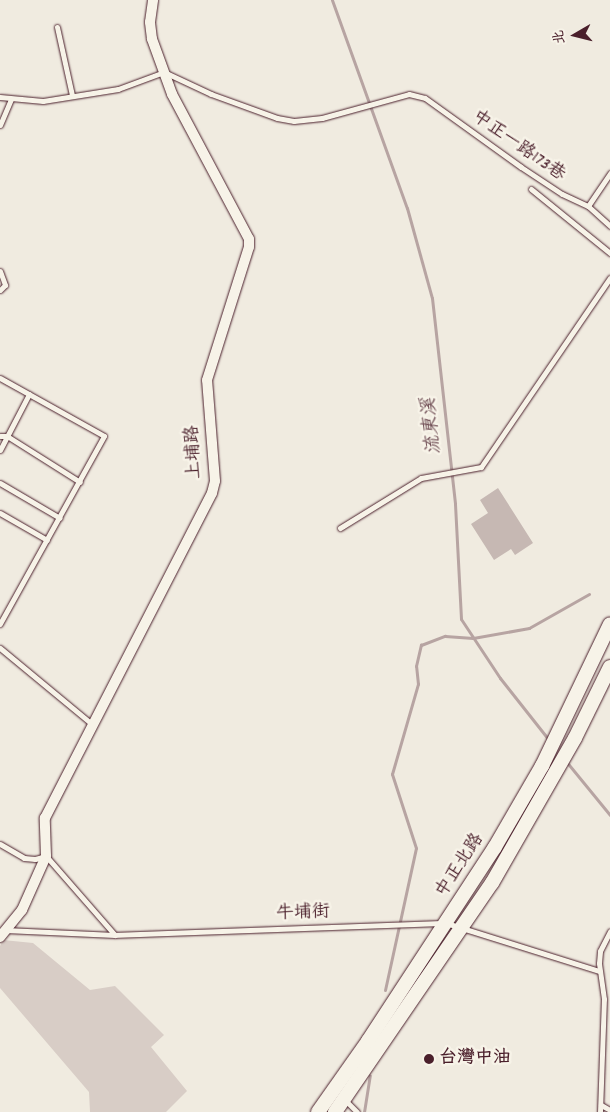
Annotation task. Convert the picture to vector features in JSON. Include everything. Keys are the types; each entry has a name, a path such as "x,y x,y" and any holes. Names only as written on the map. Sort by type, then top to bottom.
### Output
{"main road":[{"name":"中正北路","path":"318,1112 446,923 542,766 610,624"},
{"name":"中正北路","path":"335,1112 464,928 552,780 610,667"}],"street":[{"name":"上埔路","path":"2,932 22,910 46,856 45,818 212,493 215,481 207,380 249,247 248,239 172,94 152,40 150,22 153,0"}],"lane":[{"path":"57,26 72,95"},
{"path":"0,97 31,102 118,89 164,72"},
{"name":"中正一路173巷","path":"164,72 276,118 294,121 322,118 409,94 425,98 521,167 562,194 588,206 610,226"},
{"path":"0,125 11,99"},
{"path":"588,206 610,172"},
{"path":"531,189 610,253"},
{"path":"0,271 5,285 0,290"},
{"path":"340,528 421,478 482,467 610,278"},
{"path":"0,378 104,436 0,624"},
{"path":"0,450 29,394"},
{"path":"0,436 7,436 80,482"},
{"path":"0,483 60,518"},
{"path":"0,512 47,540"},
{"path":"0,648 92,724"},
{"path":"0,844 24,858 46,856 115,935"},
{"name":"牛埔街","path":"2,932 115,935 446,923 599,971"},
{"path":"600,1112 604,999 599,971 600,951 610,931"},
{"path":"344,1099 357,1112"},
{"path":"601,1105 610,1110"}],"shaded area":[{"path":"3,940 33,943 90,990 115,986 164,1035 151,1047 187,1091 166,1112 90,1112 89,1092 0,988 0,946"}],"building":[{"path":"498,488 533,543 515,555 511,549 494,560 471,524 488,513 480,500"}],"waterway":[{"name":"流東溪","path":"332,0 407,208 432,298 455,504 461,619 500,678 549,740"},
{"path":"385,990 416,848 392,774 418,684 416,666 421,645 445,636 473,638 529,628 589,594"},
{"name":"流東溪","path":"565,760 610,815"},
{"path":"364,1112 370,1075"}],"place":[{"name":"台灣中油","path":"429,1059"}]}
